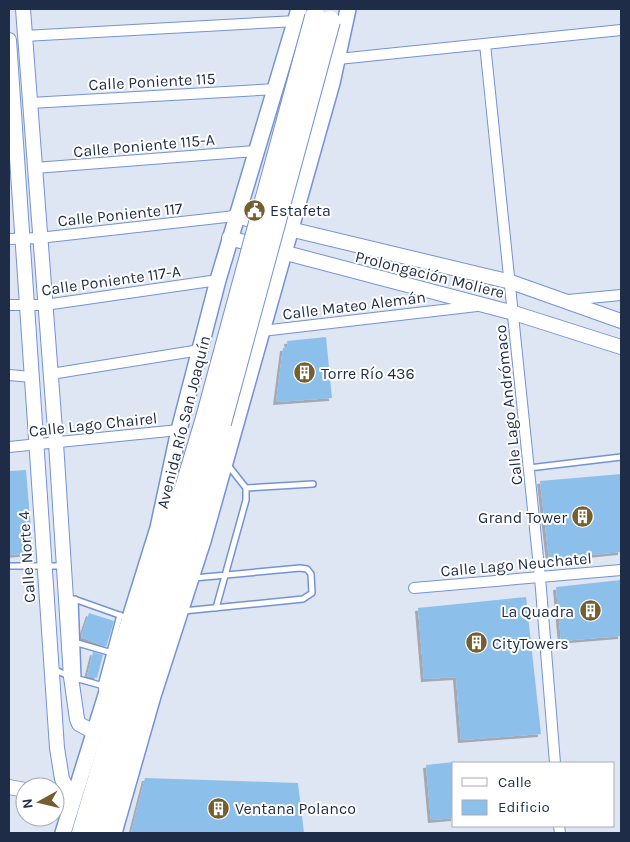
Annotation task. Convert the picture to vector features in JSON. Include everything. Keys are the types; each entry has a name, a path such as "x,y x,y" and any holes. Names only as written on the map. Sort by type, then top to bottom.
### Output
{"highway":[{"name":"Avenida Río San Joaquín","path":"82,833 138,624 213,421 315,14"},
{"name":"Avenida Río San Joaquín","path":"97,833 138,624"},
{"path":"105,686 131,646 138,624"},
{"path":"138,624 153,696"}],"main road":[{"path":"114,833 153,696 191,578 225,462 332,83 348,9"},
{"name":"Avenida Río San Joaquín","path":"63,833 96,732 105,686 115,654 138,624 179,430 235,216 283,68 315,14"},
{"path":"283,68 305,81 317,84 332,83"}],"street":[{"path":"22,9 64,566 71,598 77,719 79,724 96,732"},
{"path":"24,36 315,14"},
{"path":"338,59 621,30"},
{"name":"Calle Norte 4","path":"9,40 15,239 27,306 44,567 60,770 64,784 73,800"},
{"name":"Calle Lago Andrómaco","path":"485,44 540,577 555,762"},
{"name":"Calle Poniente 115","path":"30,103 276,89"},
{"name":"Calle Poniente 115-A","path":"35,168 256,151"},
{"name":"Calle Poniente 117","path":"15,239 40,238 235,216"},
{"name":"Prolongación Moliere","path":"235,216 290,231 511,282 560,301 621,321"},
{"name":"Prolongación Moliere","path":"229,238 479,306 514,313 621,347"},
{"name":"Calle Poniente 117-A","path":"9,305 45,305 218,280"},
{"path":"560,301 621,295"},
{"name":"Calle Mateo Alemán","path":"262,331 479,306"},
{"path":"51,374 200,350"},
{"path":"9,375 32,377"},
{"name":"Calle Lago Chairel","path":"9,448 179,430"},
{"name":"Calle Lago Neuchatel","path":"414,588 621,570"},
{"path":"65,798 73,800"}],"lane":[{"path":"529,468 621,457"},
{"path":"216,608 246,500 246,488 225,462"},
{"path":"246,488 313,484"},
{"path":"9,566 64,566"},
{"path":"180,612 303,599 312,593 311,574 307,569 191,578"},
{"path":"71,598 138,624"},
{"path":"73,642 115,654"},
{"path":"52,668 75,678 105,686"}],"building":[{"name":"Torre Río 436","path":"326,337 332,398 276,402 283,348 288,347 287,341"},
{"path":"26,470 33,553 9,555 9,471"},
{"name":"Grand Tower","path":"621,474 621,552 549,559 540,481"},
{"name":"La Quadra","path":"621,580 621,636 561,641 556,587"},
{"name":"CityTowers","path":"526,597 541,734 461,740 456,677 424,679 418,608"},
{"path":"89,613 114,621 106,647 81,637"},
{"path":"93,652 103,655 97,678 87,676"},
{"path":"452,762 452,818 431,820 426,765"},
{"name":"Ventana Polanco","path":"145,778 298,783 304,833 131,833"}],"place":[{"name":"Estafeta","path":"254,210"},
{"name":"Torre Río 436","path":"305,373"},
{"name":"Grand Tower","path":"583,517"},
{"name":"La Quadra","path":"590,611"},
{"name":"CityTowers","path":"476,643"},
{"name":"Ventana Polanco","path":"219,808"}]}
